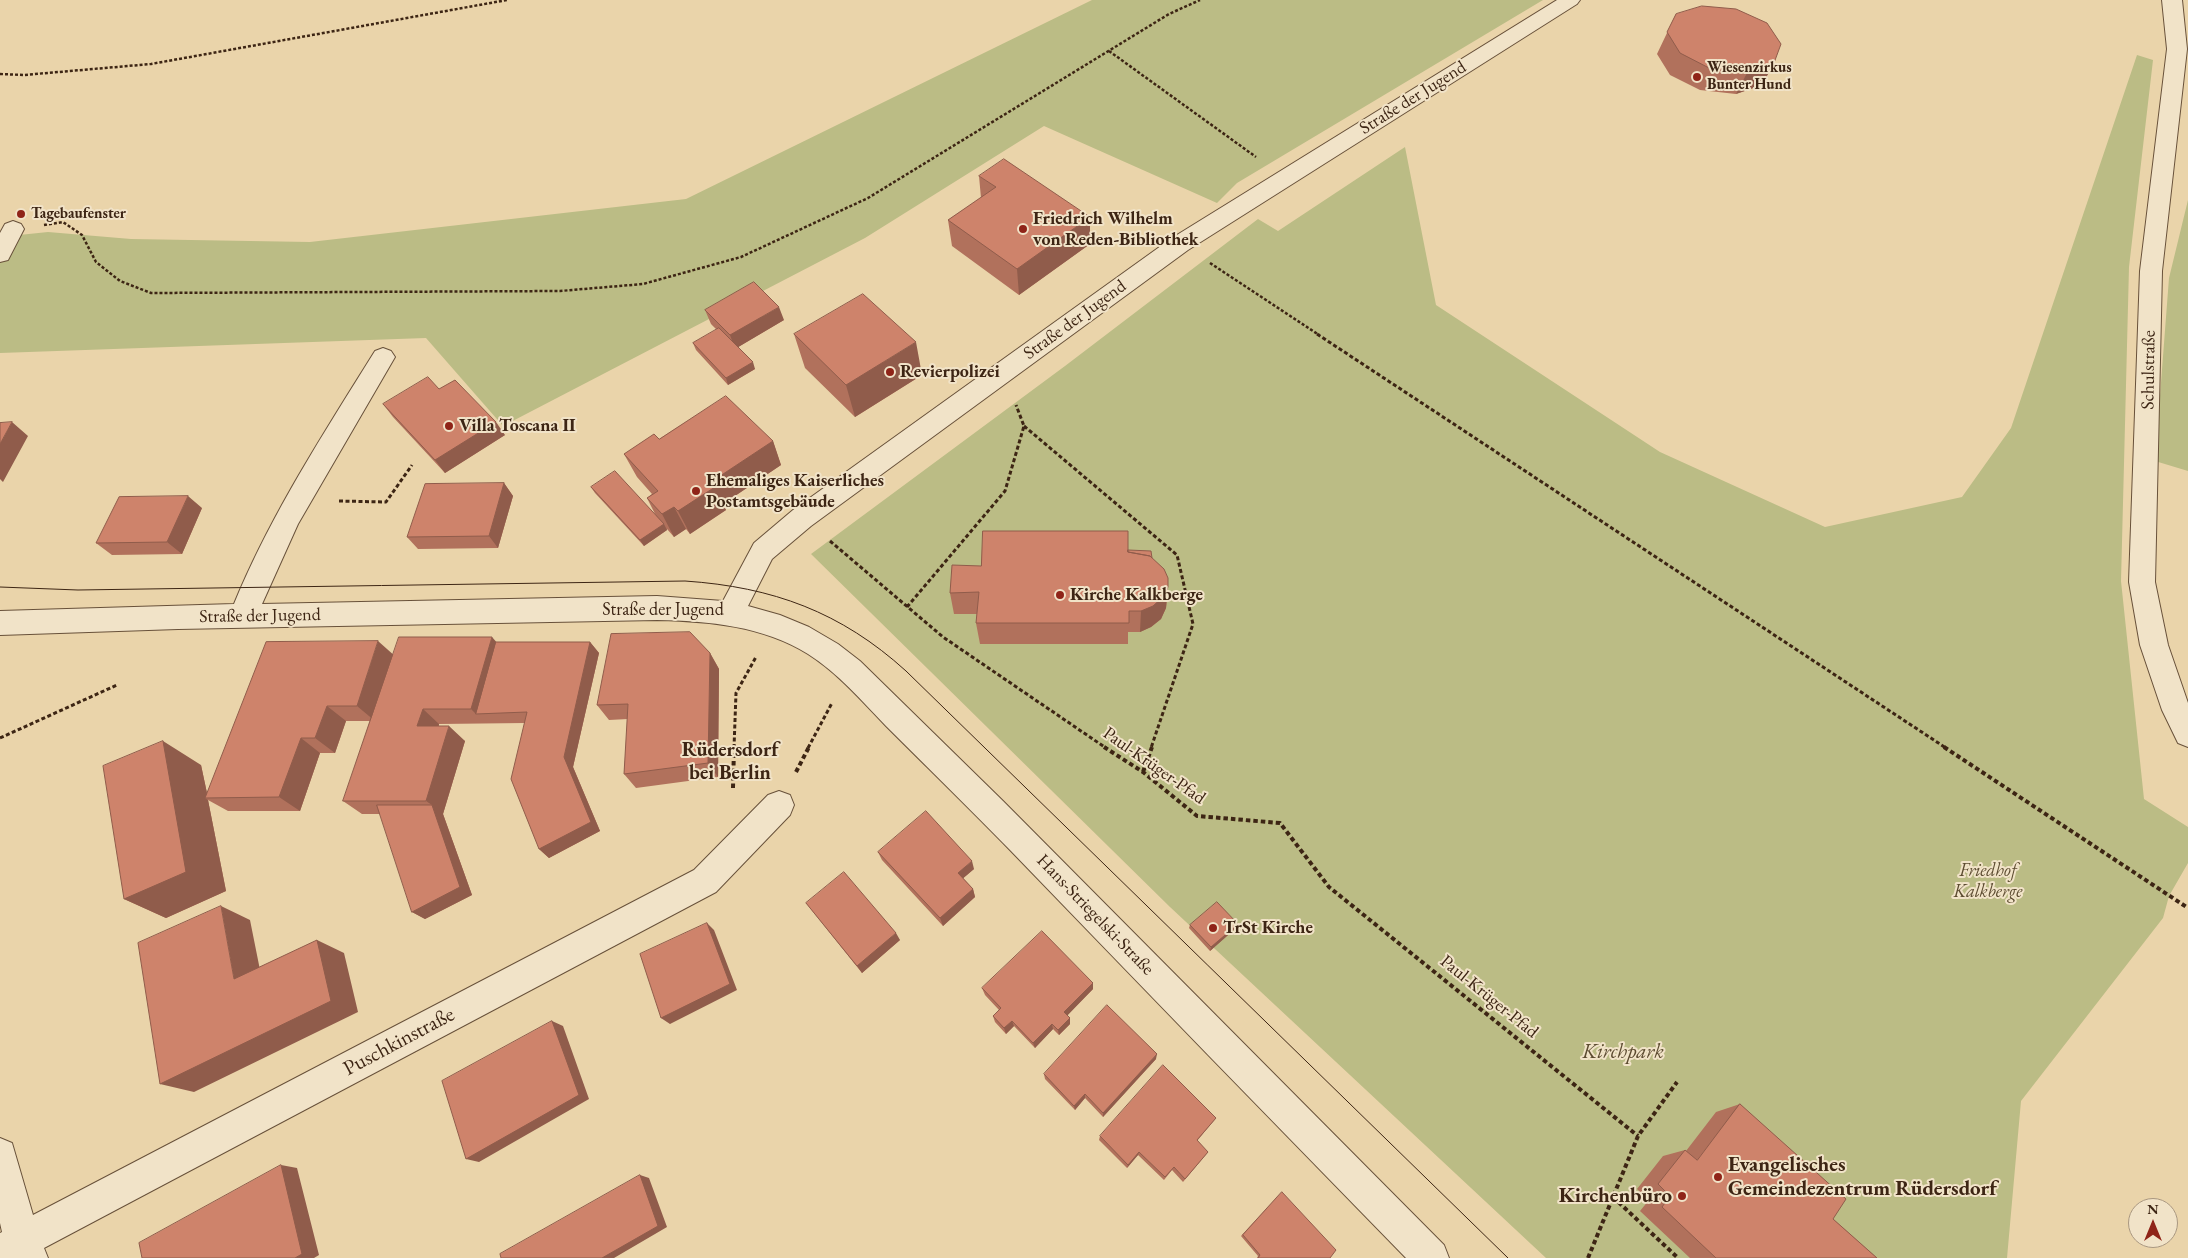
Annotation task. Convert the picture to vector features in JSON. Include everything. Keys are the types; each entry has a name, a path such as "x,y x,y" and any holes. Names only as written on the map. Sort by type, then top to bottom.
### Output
{"street":[{"name":"Straße der Jugend","path":"0,623 657,608 707,610 730,614 763,550 802,518 1180,244 1570,0"},
{"name":"Schulstraße","path":"2172,0 2178,49 2151,271 2142,582 2154,645 2176,710 2188,734"},
{"path":"0,254 13,229"},
{"path":"243,617 260,574 299,500 383,357"},
{"name":"Hans-Striegelski-Straße","path":"730,614 762,622 790,632 815,644 838,659 967,785 1431,1258"},
{"name":"Puschkinstraße","path":"17,1250 705,881 779,805"},
{"path":"0,1155 17,1250"}],"path":[{"path":"0,74 24,75 152,64 507,0"},
{"path":"13,229 63,222 82,236 96,262 120,281 151,293 560,291 644,284 741,257 868,198 1169,14 1200,0"},
{"path":"1108,51 1284,178"},
{"path":"1180,244 2188,908"},
{"path":"1005,371 1024,426 1177,555 1192,624 1143,772"},
{"path":"907,607 1005,491 1024,426"},
{"path":"299,500 386,502 412,465"},
{"name":"Paul-Krüger-Pfad","path":"802,518 943,637 1143,772 1197,816 1280,823 1329,887 1638,1136"},
{"path":"733,788 736,693 758,653"},
{"path":"779,805 834,699 859,679"},
{"path":"0,738 117,685"},
{"path":"1588,1258 1638,1136 1677,1082"},
{"path":"1613,1197 1678,1258"}],"green space":[{"path":"1092,0 1543,0 1237,183 1217,203 1044,126 865,238 503,426 426,338 0,353 0,237 48,232 131,239 310,242 686,199"},
{"path":"2137,55 2153,60 2129,267 2121,581 2144,799 2188,827 2188,863 2169,896 2163,918 2021,1101 2007,1258 1546,1258 1170,907 811,554 1065,366 1258,219 1278,231 1405,147 1436,305 1660,452 1825,527 1962,497 2011,428"},
{"path":"2188,200 2188,471 2155,461 2169,278"}],"building":[{"path":"1702,6 1736,9 1767,23 1781,44 1774,63 1747,73 1711,69 1680,53 1667,32 1676,14"},
{"path":"1004,159 1090,217 1017,269 948,220 996,187 979,176"},
{"path":"754,282 779,307 730,335 705,310"},
{"path":"863,294 916,342 846,385 794,334"},
{"path":"719,328 753,362 726,378 693,343"},
{"name":"Villa Toscana II","path":"428,377 439,389 455,380 496,422 435,460 383,404"},
{"path":"726,396 773,441 711,482 715,487 678,511 674,507 662,514 647,498 658,491 624,454 654,434 659,439"},
{"path":"12,422 0,444 0,423"},
{"path":"615,471 664,524 640,540 591,487"},
{"path":"504,483 489,536 407,537 425,484"},
{"path":"188,496 167,542 96,543 119,497"},
{"name":"Kirche Kalkberge","path":"983,531 1128,531 1128,552 1150,556 1164,569 1168,578 1168,587 1163,597 1153,606 1141,611 1129,611 1129,623 976,623 979,592 950,593 952,565 981,566"},
{"path":"1128,550 1151,551 1152,558 1128,552"},
{"path":"690,632 710,653 708,763 624,774 628,704 597,705 611,634"},
{"path":"399,637 492,637 471,709 423,709 417,726 449,726 426,801 343,801"},
{"path":"378,641 357,706 327,706 315,738 301,738 279,797 205,798 266,642"},
{"path":"496,642 590,642 564,757 591,822 539,849 511,779 527,712 476,714"},
{"path":"163,741 186,872 124,899 103,766"},
{"path":"377,805 432,805 460,887 412,912"},
{"path":"926,811 972,861 958,873 973,889 940,918 878,852"},
{"path":"844,872 896,933 857,966 806,903"},
{"name":"TrSt Kirche","path":"1217,902 1238,924 1211,947 1190,925"},
{"path":"221,906 234,979 317,940 331,1001 160,1084 138,943"},
{"path":"707,923 730,984 661,1018 640,954"},
{"path":"1042,931 1093,983 1064,1012 1070,1018 1058,1030 1052,1024 1033,1043 1012,1021 1004,1028 993,1016 1001,1008 982,988"},
{"path":"1107,1005 1157,1054 1103,1113 1085,1094 1074,1106 1044,1074"},
{"path":"552,1021 579,1095 466,1159 442,1081"},
{"path":"1163,1065 1216,1118 1197,1140 1208,1152 1185,1179 1174,1167 1165,1177 1139,1152 1128,1165 1100,1136"},
{"name":"Evangelisches Gemeindezentrum Rüdersdorf","path":"1740,1104 1846,1199 1833,1219 1877,1258 1716,1258 1662,1207 1670,1196 1658,1184 1685,1150 1697,1160"},
{"path":"281,1165 302,1254 295,1258 142,1258 139,1243"},
{"path":"640,1175 658,1226 602,1258 501,1258 500,1254"},
{"path":"1282,1192 1336,1250 1330,1258 1258,1258 1260,1255 1243,1235"}],"tram line":[{"path":"0,587 78,590 685,581 748,589 804,606 831,618 881,650 906,671 1508,1258"}],"place":[{"name":"Wiesenzirkus Bunter Hund","path":"1697,77"},
{"name":"Tagebaufenster","path":"21,214"},
{"name":"Friedrich Wilhelm von Reden-Bibliothek","path":"1023,229"},
{"name":"Revierpolizei","path":"890,372"},
{"name":"Villa Toscana II","path":"449,426"},
{"name":"Ehemaliges Kaiserliches Postamtsgebäude","path":"696,491"},
{"name":"Kirche Kalkberge","path":"1060,595"},
{"name":"TrSt Kirche","path":"1213,928"},
{"name":"Evangelisches Gemeindezentrum Rüdersdorf","path":"1718,1177"},
{"name":"Kirchenbüro","path":"1682,1196"}],"district":[{"name":"Rüdersdorf bei Berlin","path":"730,762"}],"park label":[{"name":"Friedhof Kalkberge","path":"1988,881"},
{"name":"Kirchpark","path":"1623,1052"}]}
